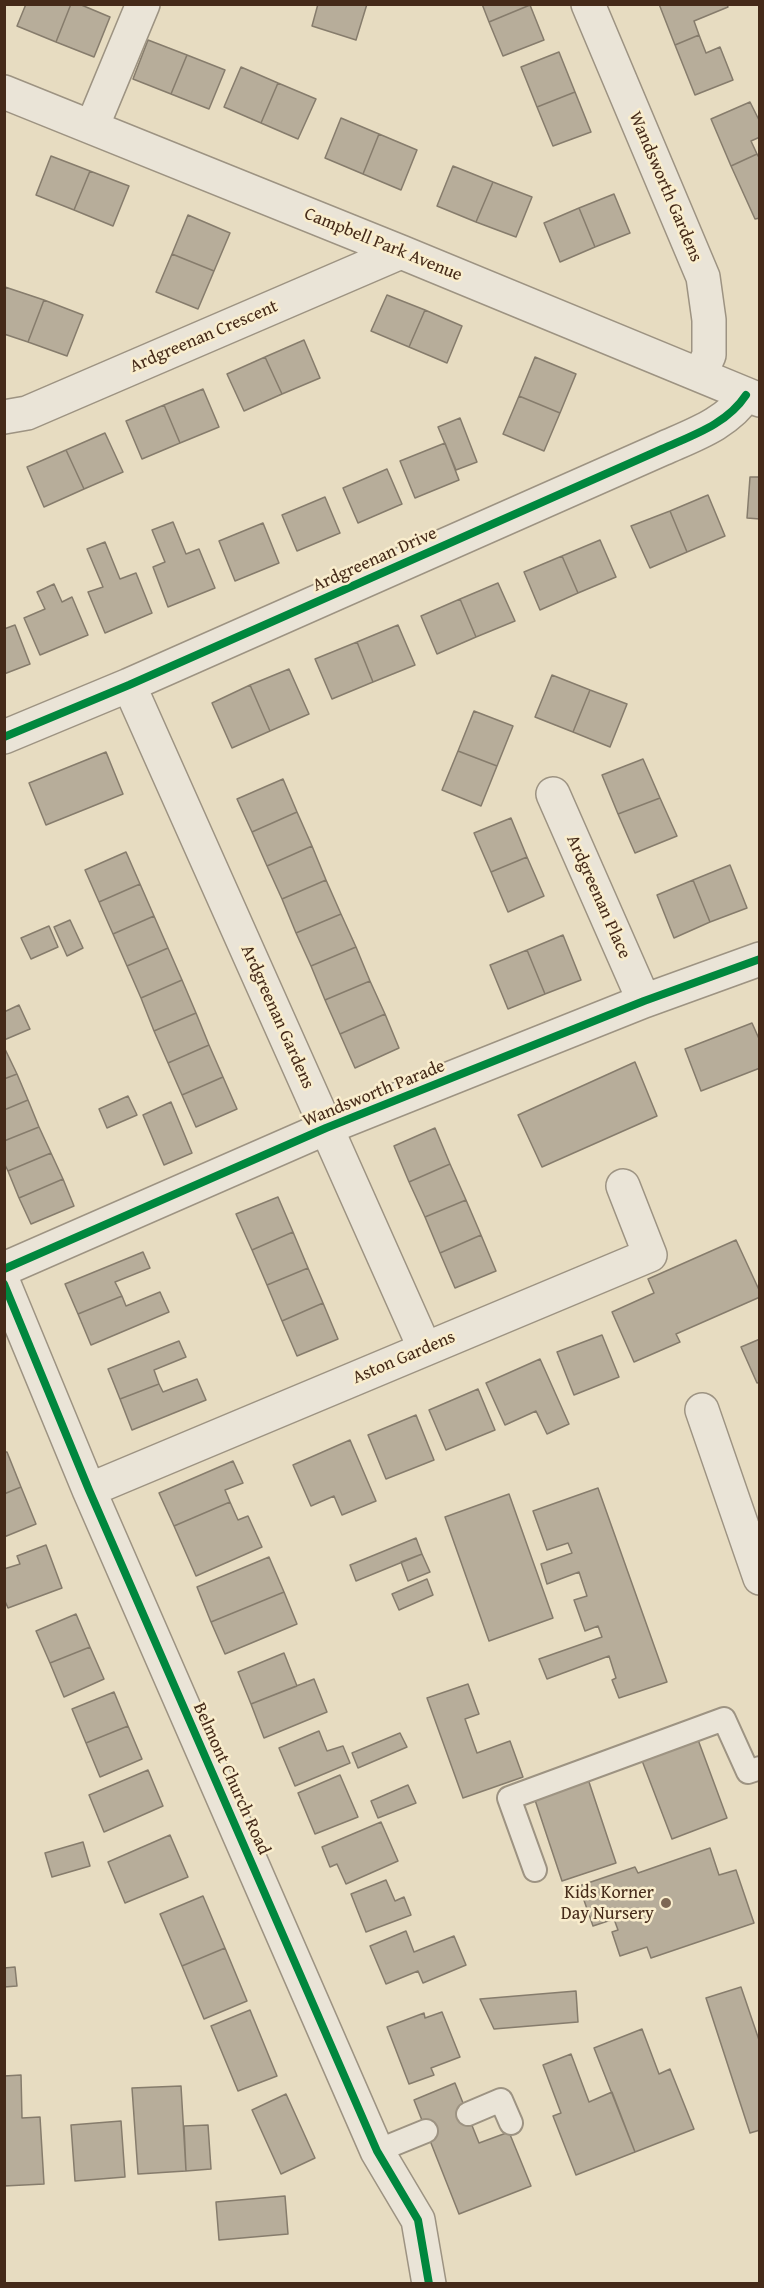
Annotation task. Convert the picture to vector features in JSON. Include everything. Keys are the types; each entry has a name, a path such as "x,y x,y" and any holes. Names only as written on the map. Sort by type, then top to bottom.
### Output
{"street":[{"path":"92,127 143,4"},
{"name":"Wandsworth Gardens","path":"588,4 703,277 709,320 708,355 700,375"},
{"name":"Campbell Park Avenue","path":"4,92 401,252 753,398"},
{"name":"Ardgreenan Crescent","path":"4,417 27,413 401,252"},
{"name":"Ardgreenan Drive","path":"4,737 129,685 662,449 721,421 753,398"},
{"name":"Ardgreenan Gardens","path":"129,685 425,1349"},
{"name":"Ardgreenan Place","path":"553,794 644,1001"},
{"name":"Wandsworth Parade","path":"4,1269 326,1128 644,1001 759,958"},
{"name":"Aston Gardens","path":"89,1490 650,1255 623,1186"},
{"name":"Belmont Church Road","path":"4,1284 89,1490 376,2151 418,2220 429,2283"},
{"path":"702,1410 759,1578"}],"lane":[{"path":"535,1870 509,1798 724,1719 748,1772 759,1768"},
{"path":"468,2114 501,2100 511,2123"},
{"path":"376,2151 426,2130"}],"building":[{"path":"26,4 71,4 56,42 17,26"},
{"path":"71,4 79,4 110,17 94,57 56,42"},
{"path":"318,4 367,4 356,40 312,26"},
{"path":"482,4 530,4 530,5 489,22"},
{"path":"659,4 727,4 728,7 694,21 699,35 675,45"},
{"path":"530,5 544,40 503,56 489,22"},
{"path":"699,35 706,53 720,47 733,80 695,95 675,45"},
{"path":"148,40 187,55 171,94 133,79"},
{"path":"559,52 575,92 537,107 521,67"},
{"path":"187,55 225,70 209,109 171,94"},
{"path":"241,67 278,83 261,123 224,107"},
{"path":"278,83 316,99 298,139 261,123"},
{"path":"575,92 591,132 553,146 537,107"},
{"path":"750,102 760,122 760,137 751,141 757,154 731,166 711,119"},
{"path":"341,118 379,134 363,174 325,158"},
{"path":"379,134 417,150 401,190 363,174"},
{"path":"757,154 760,159 760,218 755,219 731,166"},
{"path":"51,156 90,171 74,210 36,195"},
{"path":"453,166 493,182 476,222 437,206"},
{"path":"90,171 129,186 113,226 74,210"},
{"path":"493,182 532,197 516,237 476,222"},
{"path":"614,194 630,233 595,247 579,208"},
{"path":"579,208 595,247 560,262 544,223"},
{"path":"188,215 230,233 214,271 172,254"},
{"path":"172,254 214,271 198,309 156,292"},
{"path":"5,287 44,300 28,342 4,334"},
{"path":"387,295 425,310 409,347 371,331"},
{"path":"44,300 83,315 67,356 28,342"},
{"path":"425,310 462,326 447,363 409,347"},
{"path":"304,340 320,378 282,394 265,357"},
{"path":"265,357 282,394 244,411 227,374"},
{"path":"535,357 576,374 560,413 519,396"},
{"path":"203,389 219,427 180,443 164,405"},
{"path":"519,396 560,413 544,451 503,434"},
{"path":"164,405 180,443 142,459 126,421"},
{"path":"460,418 477,462 456,470 438,427"},
{"path":"105,433 123,472 84,489 66,450"},
{"path":"445,443 459,480 415,498 400,461"},
{"path":"66,450 84,489 44,507 27,467"},
{"path":"387,469 402,504 358,523 343,488"},
{"path":"750,477 760,477 760,519 747,518"},
{"path":"708,495 725,536 687,552 670,511"},
{"path":"325,497 340,533 297,551 282,515"},
{"path":"670,511 687,552 650,568 631,526"},
{"path":"173,522 186,554 199,549 215,588 168,607 153,567 165,562 152,530"},
{"path":"263,523 279,563 235,581 219,541"},
{"path":"600,540 616,577 578,593 562,556"},
{"path":"105,542 120,579 136,573 152,613 105,633 88,592 103,587 87,549"},
{"path":"562,556 578,593 540,610 524,572"},
{"path":"498,583 515,621 476,637 460,599"},
{"path":"54,584 62,602 72,597 88,635 40,655 24,618 45,609 37,592"},
{"path":"460,599 476,637 437,654 421,616"},
{"path":"15,625 30,664 4,674 4,629"},
{"path":"398,625 415,665 373,682 357,642"},
{"path":"357,642 373,682 332,699 315,659"},
{"path":"289,669 309,714 270,731 250,685"},
{"path":"552,675 590,690 573,732 535,717"},
{"path":"250,685 270,731 232,748 212,703"},
{"path":"590,690 627,704 610,747 573,732"},
{"path":"474,711 513,726 497,766 458,751"},
{"path":"458,751 497,766 481,806 442,790"},
{"path":"106,752 123,794 46,825 29,783"},
{"path":"643,759 660,798 618,814 602,775"},
{"path":"283,779 297,812 252,832 237,799"},
{"path":"660,798 677,836 635,853 618,814"},
{"path":"297,812 312,846 267,866 252,832"},
{"path":"511,818 527,857 491,872 474,833"},
{"path":"312,846 326,880 282,899 267,866"},
{"path":"126,852 140,884 99,902 85,870"},
{"path":"527,857 544,896 508,912 491,872"},
{"path":"730,865 747,908 710,922 693,880"},
{"path":"326,880 341,914 296,933 282,899"},
{"path":"693,880 710,922 674,938 657,895"},
{"path":"140,884 154,916 113,934 99,902"},
{"path":"341,914 356,947 311,966 296,933"},
{"path":"154,916 168,948 127,966 113,934"},
{"path":"70,920 83,948 67,956 54,927"},
{"path":"49,926 58,947 31,959 21,938"},
{"path":"563,935 581,980 545,994 527,950"},
{"path":"356,947 370,981 325,1000 311,966"},
{"path":"168,948 182,980 141,998 127,966"},
{"path":"527,950 545,994 508,1009 490,965"},
{"path":"182,980 196,1013 154,1031 141,998"},
{"path":"370,981 385,1014 340,1034 325,1000"},
{"path":"19,1005 30,1029 4,1040 4,1012"},
{"path":"196,1013 209,1045 168,1063 154,1031"},
{"path":"385,1014 399,1048 355,1068 340,1034"},
{"path":"752,1023 760,1041 760,1068 701,1091 685,1049"},
{"path":"209,1045 223,1077 182,1095 168,1063"},
{"path":"4,1047 17,1074 4,1079"},
{"path":"635,1062 657,1116 542,1167 518,1115"},
{"path":"17,1074 28,1100 4,1110 4,1079"},
{"path":"223,1077 237,1109 196,1127 182,1095"},
{"path":"128,1096 137,1115 107,1128 99,1109"},
{"path":"28,1100 39,1127 4,1141 4,1110"},
{"path":"171,1102 192,1153 164,1165 143,1115"},
{"path":"39,1127 51,1153 8,1171 4,1163 4,1141"},
{"path":"435,1128 450,1164 409,1182 394,1146"},
{"path":"51,1153 63,1179 19,1198 8,1171"},
{"path":"450,1164 466,1200 425,1217 409,1182"},
{"path":"63,1179 74,1206 31,1224 19,1198"},
{"path":"278,1197 293,1232 252,1250 236,1214"},
{"path":"466,1200 481,1235 440,1253 425,1217"},
{"path":"293,1232 308,1268 267,1285 252,1250"},
{"path":"481,1235 496,1271 455,1288 440,1253"},
{"path":"736,1240 760,1292 760,1297 676,1334 680,1342 634,1362 612,1312 654,1293 648,1279"},
{"path":"143,1252 150,1268 115,1282 122,1296 78,1314 65,1284"},
{"path":"308,1268 323,1303 282,1321 267,1285"},
{"path":"160,1292 169,1312 91,1345 78,1314 122,1296 126,1306"},
{"path":"323,1303 338,1339 297,1356 282,1321"},
{"path":"602,1335 619,1377 574,1395 557,1352"},
{"path":"760,1339 760,1382 757,1383 741,1347"},
{"path":"179,1341 186,1357 154,1370 159,1384 120,1399 108,1369"},
{"path":"540,1359 569,1424 547,1434 536,1411 505,1425 486,1383"},
{"path":"197,1379 206,1400 132,1430 120,1399 159,1384 163,1392"},
{"path":"478,1389 495,1430 446,1450 429,1410"},
{"path":"416,1415 434,1460 386,1479 368,1435"},
{"path":"350,1440 376,1501 342,1515 334,1496 311,1506 293,1465"},
{"path":"4,1452 7,1452 21,1487 4,1494"},
{"path":"233,1461 243,1483 225,1490 230,1502 174,1526 159,1493"},
{"path":"21,1487 36,1524 4,1537 4,1494"},
{"path":"598,1488 667,1682 619,1698 612,1680 616,1678 609,1656 547,1679 539,1659 602,1637 598,1626 585,1631 574,1600 587,1596 579,1572 547,1584 541,1564 572,1553 568,1543 547,1550 533,1511"},
{"path":"509,1494 553,1618 489,1641 445,1517"},
{"path":"230,1502 238,1520 248,1516 262,1547 196,1576 174,1526"},
{"path":"416,1538 422,1554 356,1581 350,1565"},
{"path":"46,1545 62,1588 8,1608 4,1599 4,1569 20,1564 17,1556"},
{"path":"422,1554 430,1572 408,1581 401,1562"},
{"path":"269,1557 284,1592 211,1622 197,1587"},
{"path":"427,1579 433,1595 399,1610 392,1594"},
{"path":"284,1592 297,1624 225,1654 211,1622"},
{"path":"76,1614 90,1647 50,1663 36,1631"},
{"path":"90,1647 104,1679 64,1697 50,1663"},
{"path":"284,1653 297,1686 251,1704 238,1672"},
{"path":"314,1679 327,1712 264,1738 251,1704"},
{"path":"468,1684 479,1714 465,1719 477,1753 510,1741 523,1777 463,1798 427,1698"},
{"path":"114,1692 128,1726 86,1743 72,1709"},
{"path":"128,1726 142,1759 100,1777 86,1743"},
{"path":"319,1731 327,1751 343,1746 350,1763 295,1786 279,1748"},
{"path":"400,1733 407,1747 358,1768 352,1753"},
{"path":"697,1737 727,1818 672,1839 641,1758"},
{"path":"148,1770 163,1806 104,1832 89,1795"},
{"path":"340,1775 358,1817 315,1834 298,1793"},
{"path":"588,1779 616,1863 562,1881 534,1797"},
{"path":"408,1785 416,1803 378,1818 371,1801"},
{"path":"381,1822 398,1861 346,1884 337,1864 330,1867 322,1847"},
{"path":"170,1835 188,1877 125,1903 108,1862"},
{"path":"83,1842 90,1866 52,1877 45,1853"},
{"name":"Kids Korner Day Nursery","path":"710,1848 719,1875 736,1870 754,1923 651,1958 647,1947 620,1956 612,1932 618,1930 614,1919 593,1926 579,1886 635,1867 638,1873"},
{"path":"386,1880 395,1901 404,1897 411,1915 366,1932 351,1894"},
{"path":"203,1896 225,1948 182,1966 160,1914"},
{"path":"406,1931 414,1952 454,1936 466,1965 423,1983 418,1971 386,1984 370,1946"},
{"path":"225,1948 247,2001 204,2019 182,1966"},
{"path":"15,1967 17,1986 4,1987 4,1968"},
{"path":"741,1987 760,2043 760,2130 750,2133 706,1998"},
{"path":"576,1991 578,2022 494,2029 480,1999"},
{"path":"250,2010 277,2076 238,2091 211,2026"},
{"path":"442,2012 460,2057 431,2068 434,2075 409,2084 387,2027 424,2013 425,2018"},
{"path":"642,2029 659,2074 670,2069 694,2129 635,2152 594,2048"},
{"path":"571,2054 589,2102 612,2092 635,2152 576,2175 553,2116 561,2113 543,2065"},
{"path":"21,2075 22,2118 40,2117 44,2184 4,2186 4,2076"},
{"path":"455,2083 479,2143 509,2132 531,2186 459,2214 414,2100"},
{"path":"181,2086 186,2171 138,2174 132,2088"},
{"path":"286,2094 315,2158 281,2174 252,2110"},
{"path":"121,2121 125,2177 75,2181 71,2125"},
{"path":"208,2125 211,2169 186,2171 184,2126"},
{"path":"285,2196 288,2234 219,2240 216,2202"}],"cycle path":[{"path":"4,737 129,685 697,433 729,414 746,395"},
{"path":"4,1269 326,1128 644,1001 760,959"},
{"path":"4,1284 89,1490 377,2151 418,2220 429,2284"}],"place":[{"name":"Kids Korner Day Nursery","path":"666,1903"}]}
